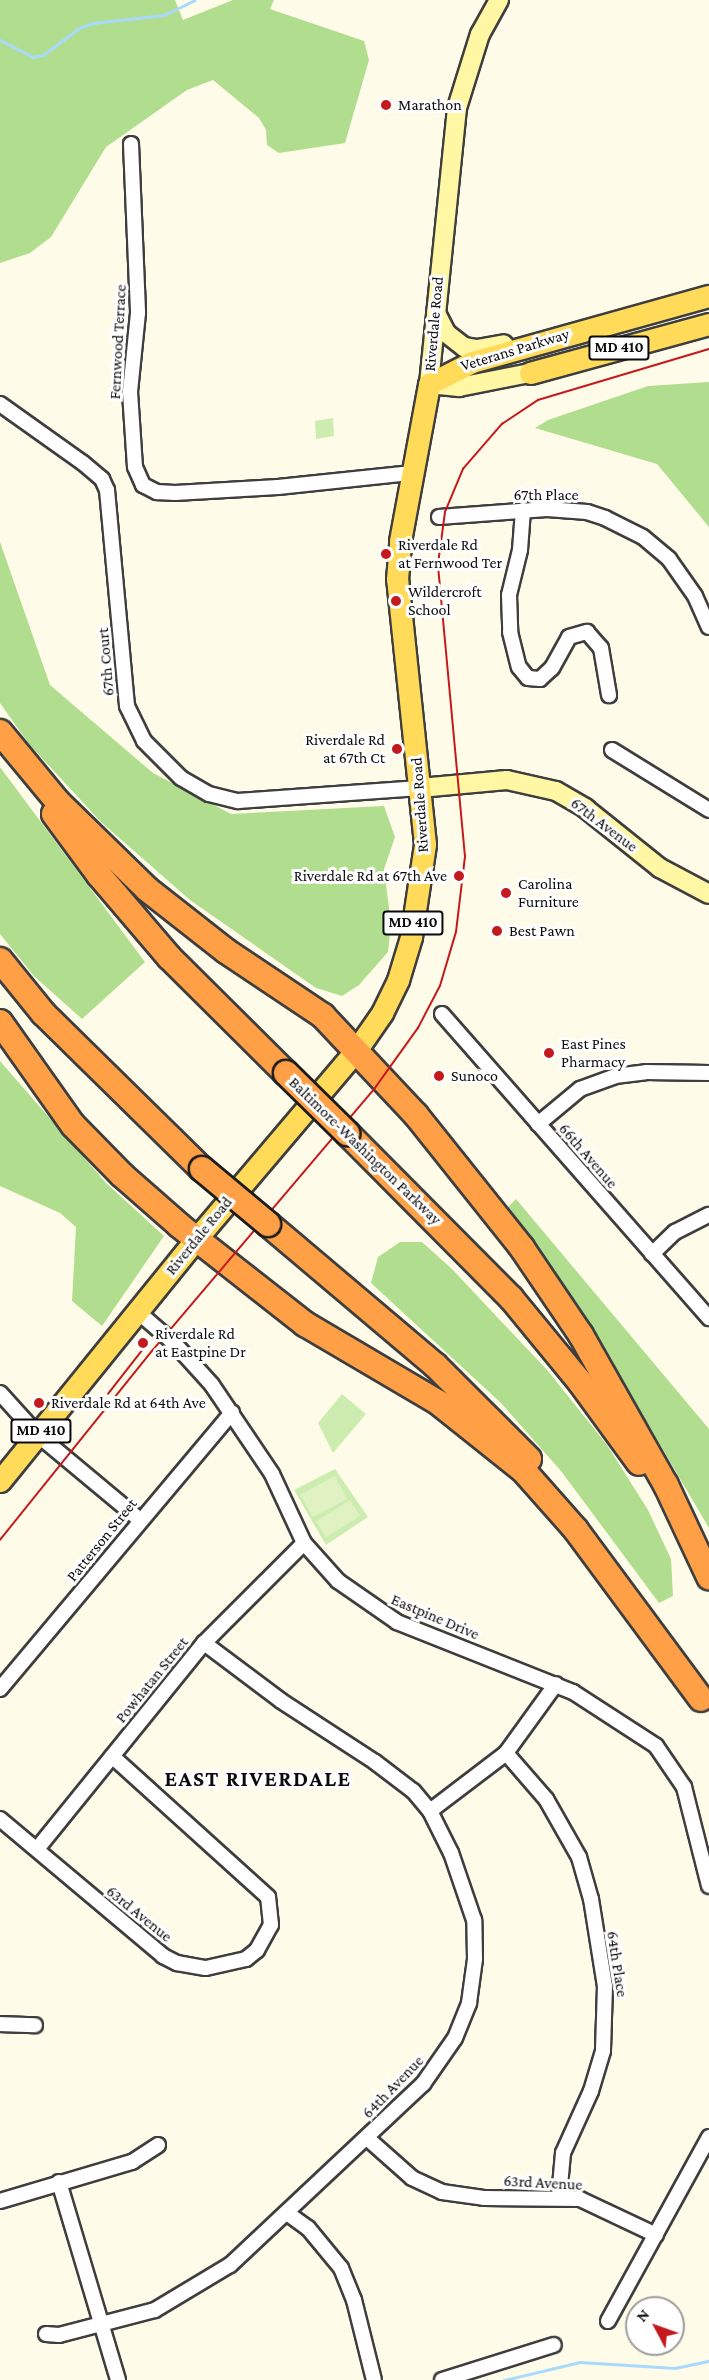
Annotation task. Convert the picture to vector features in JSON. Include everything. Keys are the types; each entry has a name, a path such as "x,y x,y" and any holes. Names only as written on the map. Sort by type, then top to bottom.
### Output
{"highway":[{"path":"0,732 58,802 147,889 218,945 323,1016 357,1049 495,1212 556,1298 666,1485 709,1579"},
{"name":"Baltimore-Washington Parkway","path":"0,736 74,843 131,914 195,985 474,1259 550,1344 642,1466 709,1579"},
{"path":"0,960 43,1013 202,1169 435,1365 508,1435 604,1547 663,1634 705,1707"},
{"path":"0,1022 41,1085 97,1151 195,1239 305,1324 439,1403 523,1470 576,1530 705,1707"}],"main road":[{"name":"Riverdale Road","path":"0,1481 195,1239 357,1049 382,1013 411,937 424,865 420,788 397,579 412,473 429,384 458,101 480,34 499,0"},
{"name":"Veterans Parkway","path":"429,384 472,362 579,330 709,296"},
{"path":"435,311 451,338 477,350 579,330"},
{"name":"Veterans Parkway","path":"530,373 709,324"},
{"path":"429,384 459,387 530,373"},
{"name":"67th Avenue","path":"420,788 507,780 556,791 585,808 660,868 709,894"}],"street":[{"name":"Fernwood Terrace","path":"131,144 138,313 130,392 135,466 143,485 157,492 175,493 278,487 412,473"},
{"name":"67th Court","path":"0,404 84,463 102,479 107,490 127,705 144,741 181,778 208,794 238,801 420,788"},
{"name":"67th Place","path":"439,518 523,510 587,512 643,537 679,572 709,627"},
{"path":"523,510 520,550 509,595 510,632 519,667 528,678 540,679 552,668 569,637 587,632 601,648 609,695"},
{"path":"612,750 709,810"},
{"name":"66th Avenue","path":"442,1014 709,1318"},
{"path":"538,1124 580,1089 615,1076 646,1072 709,1073"},
{"path":"652,1254 675,1232 709,1215"},
{"name":"Eastpine Drive","path":"138,1312 199,1368 272,1474 304,1543 338,1581 397,1622 556,1684 612,1714 663,1753 684,1787 709,1886"},
{"path":"0,1393 38,1435 140,1520"},
{"name":"Patterson Street","path":"0,1689 232,1413"},
{"name":"Powhatan Street","path":"37,1849 204,1643 304,1543"},
{"name":"64th Avenue","path":"46,2334 59,2335 155,2310 183,2296 230,2265 366,2138 435,2069 455,2038 469,2003 475,1959 474,1920 451,1853 430,1811 413,1791 375,1762 280,1700 204,1643"},
{"path":"430,1811 506,1754 556,1684"},
{"name":"64th Place","path":"506,1754 546,1799 579,1857 591,1899 605,1986 603,2052 591,2091 563,2152 559,2198"},
{"name":"63rd Avenue","path":"0,1819 150,1947 191,1967 235,1965 257,1950 265,1938 271,1925 270,1903 243,1871 112,1756"},
{"path":"0,2024 35,2025"},
{"name":"63rd Avenue","path":"366,2138 412,2178 442,2192 484,2198 559,2198 600,2206 656,2235"},
{"path":"608,2321 709,2138"},
{"path":"0,2201 132,2162 158,2145"},
{"path":"59,2182 118,2380"},
{"path":"287,2213 308,2228 340,2268 354,2300 374,2380"},
{"path":"442,2380 554,2345"}],"green space":[{"path":"0,0 175,0 183,20 233,0 274,0 270,9 364,41 369,60 345,143 279,153 267,145 266,130 259,118 213,80 187,90 106,147 51,237 30,253 0,263"},
{"path":"709,382 709,527 657,464 535,428 548,420 648,386"},
{"path":"333,418 334,436 316,439 315,421"},
{"path":"0,542 50,685 153,773 231,814 384,806 395,837 384,869 391,924 388,952 359,985 342,996 316,988 190,900 101,822 29,744 0,703"},
{"path":"0,767 145,962 82,1019 34,976 0,934"},
{"path":"0,1061 106,1183 164,1236 102,1326 72,1301 76,1227 60,1213 0,1186"},
{"path":"516,1199 709,1429 709,1528 585,1317 508,1207"},
{"path":"400,1242 422,1242 452,1269 548,1371 607,1445 648,1510 671,1559 673,1596 659,1603 561,1471 501,1403 371,1283 378,1257"},
{"path":"342,1394 366,1414 333,1453 318,1423"},
{"path":"335,1469 368,1517 326,1545 294,1490"},
{"path":"335,1476 347,1499 313,1517 301,1494"},
{"path":"350,1500 360,1516 326,1537 316,1521"}],"waterway":[{"path":"0,40 33,57 43,55 79,28 93,23 164,15 195,0"},
{"path":"504,2380 580,2362 675,2368 709,2361"}],"tram line":[{"path":"0,1540 153,1350 375,1088 418,1028 440,986 456,932 465,857 438,564 445,512 463,469 502,424 538,400 709,349"},
{"path":"108,1394 147,1344"}],"place":[{"name":"Marathon","path":"386,105"},
{"name":"Riverdale Rd at Fernwood Ter","path":"386,554"},
{"name":"Wildercroft School","path":"396,601"},
{"name":"Riverdale Rd at 67th Ct","path":"397,749"},
{"name":"Riverdale Rd at 67th Ave","path":"459,876"},
{"name":"Carolina Furniture","path":"506,893"},
{"name":"Best Pawn","path":"497,931"},
{"name":"East Pines Pharmacy","path":"549,1053"},
{"name":"Sunoco","path":"439,1076"},
{"name":"Riverdale Rd at Eastpine Dr","path":"143,1343"},
{"name":"Riverdale Rd at 64th Ave","path":"39,1403"}],"district":[{"name":"EAST RIVERDALE","path":"258,1779"}]}
